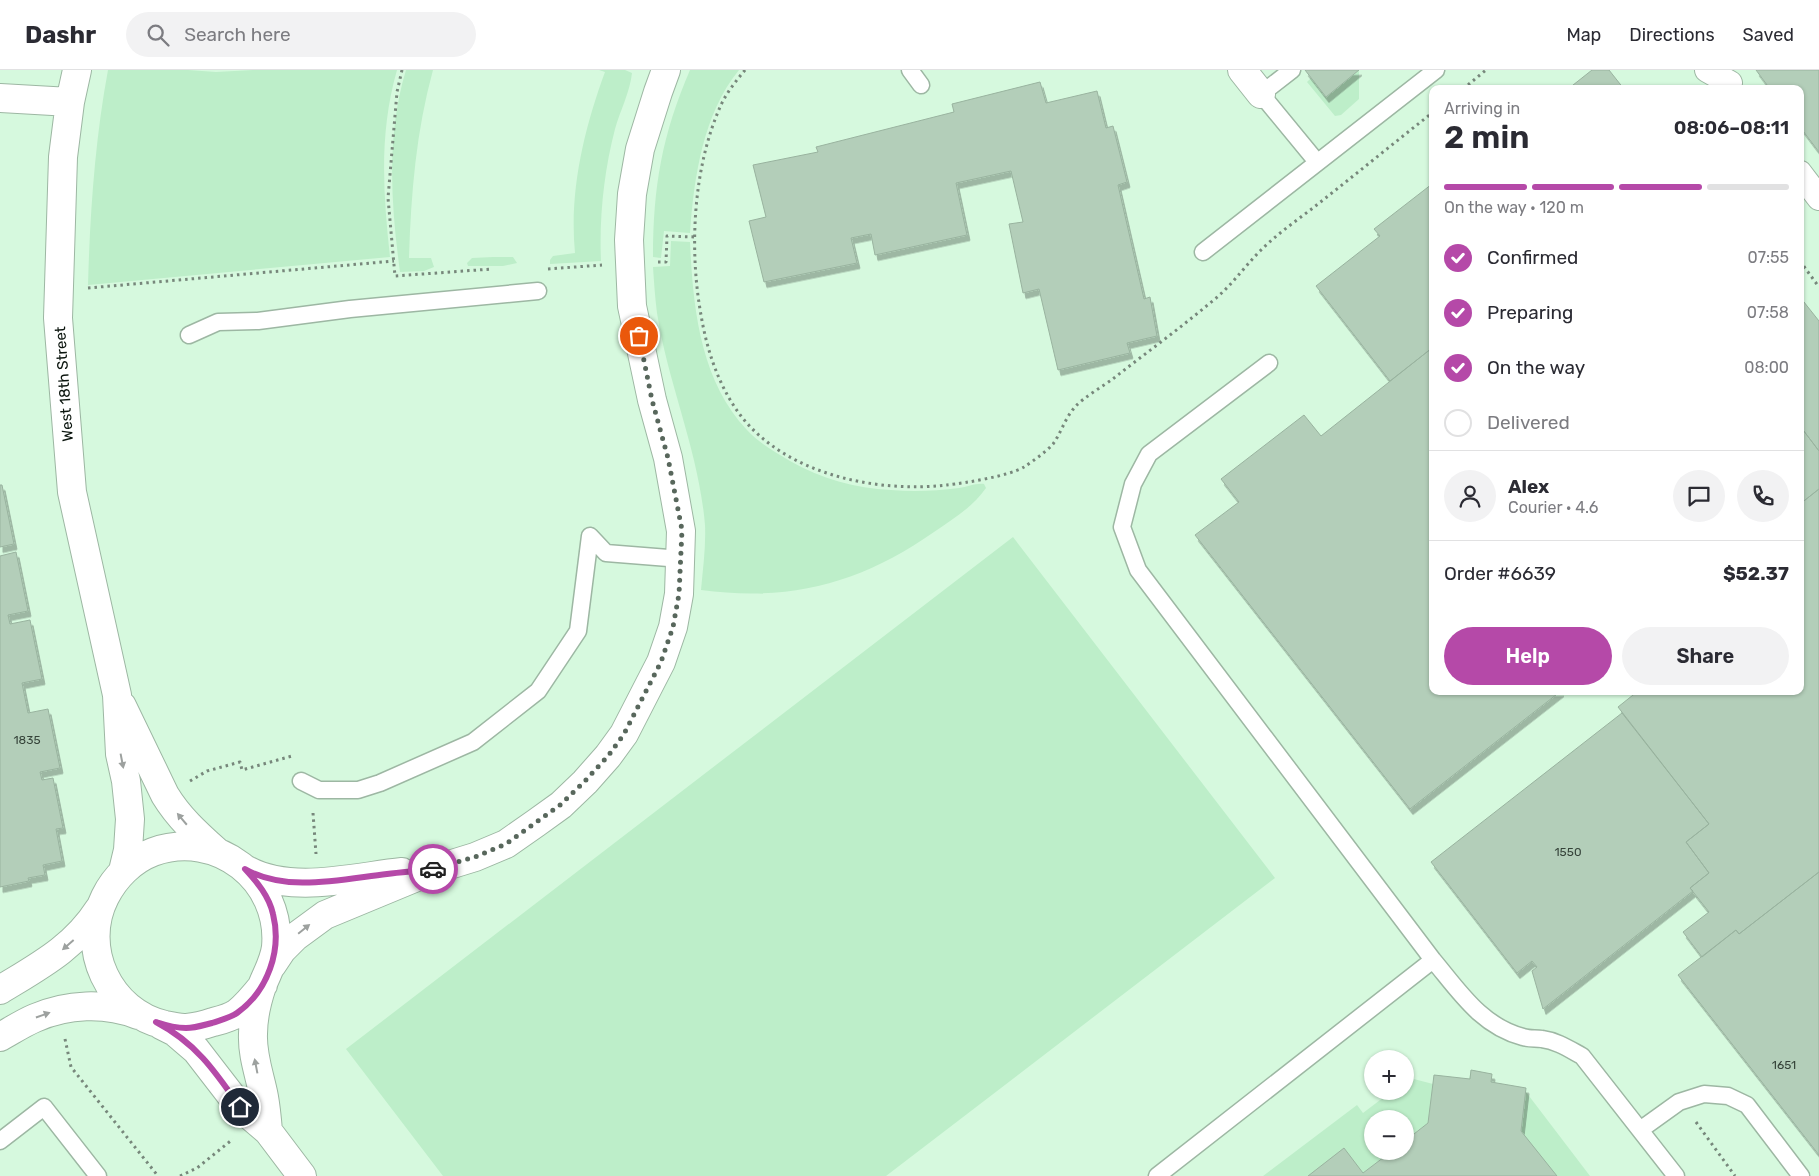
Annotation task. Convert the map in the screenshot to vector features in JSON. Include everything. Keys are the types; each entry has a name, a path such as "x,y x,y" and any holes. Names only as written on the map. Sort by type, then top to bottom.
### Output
{"street":[{"name":"West 18th Street","path":"77,70 62,157 58,318 72,492 117,695 120,754 126,781 130,819 129,840 123,871"},
{"path":"100,908 95,938 96,953 107,983 127,1006 148,1019 185,1028 224,1019 236,1013 248,1003 282,950 306,927 326,915 436,869 475,857 506,844 560,805 608,756 624,734 661,662 673,627 679,594 682,530 668,458 652,400 632,306 628,240 632,194 640,149 666,70"},
{"path":"1242,70 1261,94"},
{"path":"1707,70 1728,80"},
{"path":"0,98 70,102"},
{"path":"1804,178 1819,198"},
{"name":"West 18th Street","path":"117,695 169,802 187,825 218,852"},
{"path":"0,990 66,948 91,922 109,888 123,871 152,853 168,848 184,846 218,852 252,873 270,878 302,882 347,881 385,874 436,869"},
{"path":"245,869 267,896 276,930 276,948 253,1024 255,1063 264,1095 268,1131"},
{"path":"0,1037 34,1018 61,1009 92,1006 123,1009 148,1019 175,1032 196,1050 240,1107 268,1131 302,1176"}],"lane":[{"path":"910,70 921,85"},
{"path":"1292,70 1261,94 1317,162"},
{"path":"1203,252 1436,70"},
{"path":"190,334 218,322 258,321 350,308 538,291"},
{"path":"1269,363 1149,454 1133,484 1122,527 1138,570 1433,960 1476,1012 1502,1029 1524,1038 1542,1039 1561,1044 1582,1056 1676,1176"},
{"path":"301,780 320,790 358,790 380,783 473,742 538,691 578,631 590,536 606,553 680,559"},
{"path":"1156,1176 1433,960"},
{"path":"1640,1130 1679,1102 1704,1094 1728,1096 1747,1106 1801,1176"},
{"path":"0,1140 44,1106 98,1176"}],"path":[{"path":"402,70 396,92 388,198 395,276 497,269"},
{"path":"745,70 721,105 707,145 699,185 695,237 698,297 709,351 726,391 741,416 758,434 798,461 838,477 872,484 913,487 975,481 1022,469 1052,446 1075,407 1225,291 1261,250 1429,115"},
{"path":"1467,85 1486,70"},
{"path":"654,262 666,262 667,236 695,237"},
{"path":"82,289 394,261"},
{"path":"542,269 590,266"},
{"path":"1804,266 1819,287"},
{"path":"185,784 207,771 240,762 242,770 292,756"},
{"path":"314,818 316,855"},
{"path":"64,1033 71,1067 158,1176"},
{"path":"1694,1120 1735,1176"},
{"path":"180,1176 197,1168 233,1138"}],"shaded area":[{"path":"0,70 1819,70 1819,1176 0,1176"},
{"path":"108,70 216,72 253,70 397,70 387,117 384,163 390,257 88,285 94,177"},
{"path":"406,70 433,70 422,117 415,163 409,258 431,258 434,267 424,271 400,272 394,221 392,171 395,120"},
{"path":"599,70 625,70 632,73 615,129 605,178 601,261 550,264 553,256 575,253 574,207 576,184 585,138 605,72"},
{"path":"690,70 739,70 717,106 702,147 694,190 690,233 664,231 661,258 653,257 655,207 661,162 672,117"},
{"path":"1359,70 1359,99 1341,115 1335,116 1307,82 1311,78 1326,97"},
{"path":"671,241 690,242 697,317 709,366 731,410 757,439 773,451 814,473 851,485 899,491 916,491 962,488 984,484 986,488 981,495 969,507 907,550 852,576 824,585 765,593 701,590 705,533 702,498 697,471 668,366 655,296 653,267 670,266"},
{"path":"513,257 517,263 503,266 468,266 467,263 472,258"},
{"path":"1013,537 1275,878 886,1176 443,1176 346,1049"},
{"path":"1471,1070 1492,1074 1491,1082 1526,1088 1526,1092 1590,1176 1263,1176 1357,1105 1364,1112 1364,1160 1414,1160 1414,1110 1367,1110 1380,1100 1414,1100 1414,1079 1433,1084 1434,1075 1469,1079"}],"building":[{"path":"1305,70 1359,70 1326,97"},
{"path":"1592,70 1609,70 1621,85 1573,85"},
{"path":"1756,70 1819,70 1819,152 1804,132 1804,85 1767,85"},
{"path":"1040,82 1046,103 1097,91 1106,128 1113,126 1127,182 1118,185 1144,299 1150,297 1157,336 1127,343 1130,353 1058,370 1039,289 1023,293 1009,224 1023,222 1011,171 956,183 967,235 875,255 871,234 851,238 857,263 764,282 749,221 766,217 753,165 818,152 816,147 954,112 952,104"},
{"path":"1429,186 1429,350 1390,381 1316,286 1380,236 1374,229"},
{"path":"1804,302 1819,321 1819,451 1804,431"},
{"path":"1429,350 1429,695 1556,695 1410,809 1195,535 1239,502 1221,479 1304,415 1321,436"},
{"path":"1804,431 1819,451 1819,489 1804,501"},
{"path":"0,485 2,485 14,544 0,547"},
{"path":"1819,489 1819,872 1739,934 1736,930 1702,957 1683,932 1709,912 1690,888 1709,873 1686,842 1709,824 1618,707 1633,695 1804,695 1804,501"},
{"path":"16,552 28,611 8,615 10,624 30,620 42,679 22,683 28,713 48,709 60,768 40,772 42,780 53,778 63,828 56,829 62,861 43,865 45,875 28,878 29,881 0,887 0,556"},
{"path":"1622,713 1709,824 1686,842 1709,873 1690,888 1693,891 1543,1009 1532,971 1537,967 1532,961 1517,973 1431,862"},
{"path":"1819,872 1819,1155 1678,975 1736,930 1739,934"},
{"path":"1471,1070 1492,1074 1491,1082 1526,1088 1521,1131 1557,1176 1308,1176 1344,1148 1363,1173 1380,1160 1414,1160 1414,1134 1428,1123 1434,1075 1470,1079"}],"way so far":[{"path":"433,869 475,857 506,844 560,805 608,756 624,734 661,662 673,627 679,594 682,530 668,458 652,400 639,336"}],"route":[{"path":"240,1107 218,1076 196,1050 175,1032 156,1022 185,1028 224,1019 236,1013 248,1003 263,985 272,965 276,948 276,930 267,896 245,869 270,878 302,882 347,881 385,874 433,869"}]}
